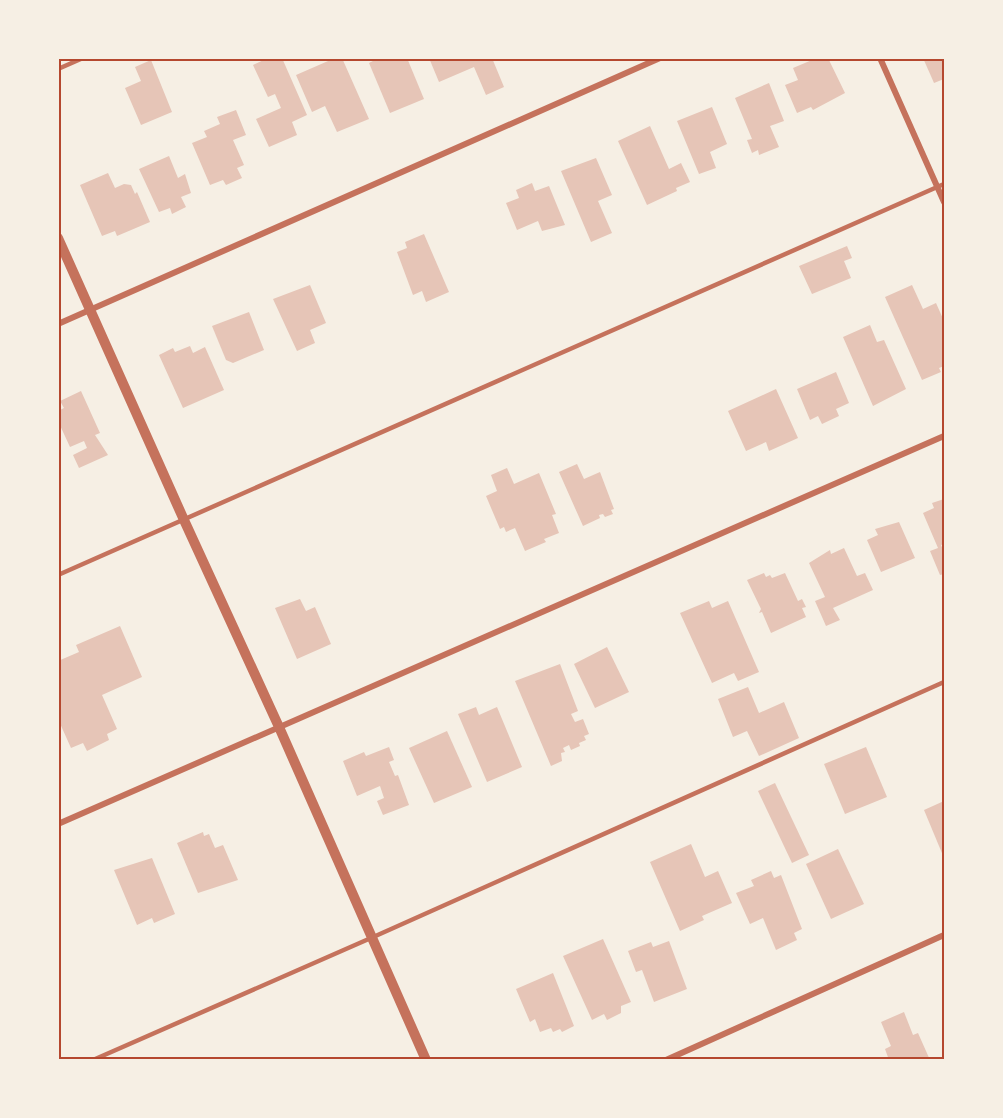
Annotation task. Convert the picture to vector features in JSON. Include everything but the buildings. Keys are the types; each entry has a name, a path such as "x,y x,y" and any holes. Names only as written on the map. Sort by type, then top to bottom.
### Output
{"street":[{"path":"58,324 660,58"},
{"path":"880,58 941,185 945,202"},
{"path":"58,237 426,1059"},
{"path":"58,824 945,436"},
{"path":"666,1059 945,935"}],"lane":[{"path":"58,69 83,58"},
{"path":"58,575 941,185"},
{"path":"93,1059 371,938 945,682"}]}
